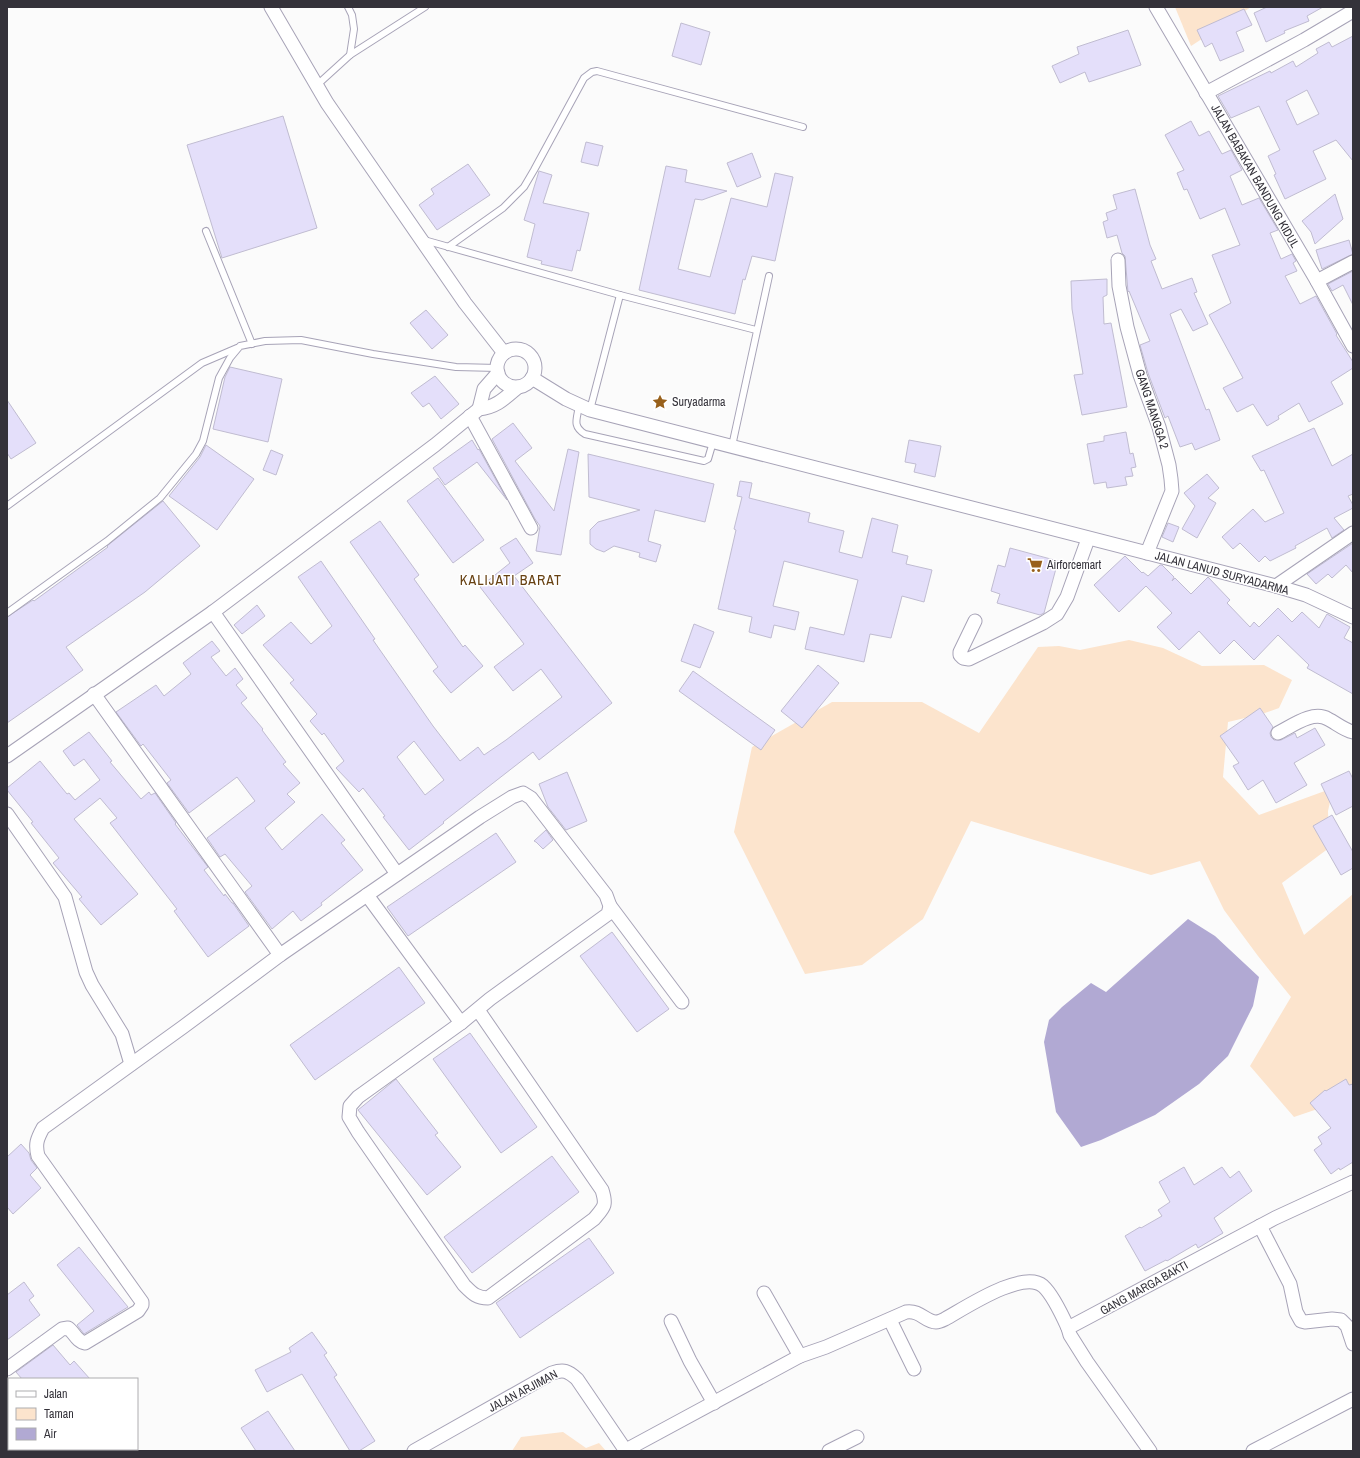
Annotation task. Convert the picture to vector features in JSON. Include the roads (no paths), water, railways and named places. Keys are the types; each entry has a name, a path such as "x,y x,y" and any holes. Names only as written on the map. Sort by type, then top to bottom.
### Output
{"street":[{"path":"271,7 327,102 465,302 504,353"},
{"name":"JALAN BABAKAN BANDUNG KIDUL","path":"1156,7 1317,281 1353,346"},
{"path":"1206,93 1304,40 1353,11"},
{"name":"GANG MANGGA 2","path":"1118,260 1119,286 1127,327 1140,375 1159,427 1169,465 1172,485 1172,491 1167,507 1147,553"},
{"path":"1317,281 1353,262"},
{"path":"516,349 529,353 536,365 532,378 524,386 518,387 513,387 503,382 498,371 498,361 504,353 516,349"},
{"path":"498,371 484,389 474,413 531,528"},
{"name":"JALAN LANUD SURYADARMA","path":"532,378 548,389 585,408 1088,539 1276,586 1306,595 1353,617"},
{"path":"7,756 213,612 435,445 474,413 497,405 518,387"},
{"path":"1276,586 1353,533"},
{"path":"975,621 960,652 960,655 963,658 969,658 983,652 1043,623 1057,614 1067,597 1088,539"},
{"path":"213,612 398,874"},
{"path":"94,694 280,955"},
{"path":"1278,733 1309,717 1320,716 1326,717 1353,732"},
{"path":"7,1369 62,1329 70,1329 82,1343 85,1343 138,1311 142,1305 142,1302 38,1156 36,1147 38,1136 43,1128 280,955 480,817 512,797 523,793 536,803 606,895 610,906 682,1002"},
{"path":"7,814 65,897 86,972 92,985 122,1034 131,1064"},
{"path":"367,895 461,1023"},
{"path":"478,1010 602,1190 606,1200 603,1208 594,1219 488,1298 480,1298 473,1295 464,1285 350,1117 350,1106 358,1097 608,914 610,906"},
{"name":"GANG MARGA BAKTI","path":"1068,1328 1260,1226 1353,1182"},
{"path":"1260,1226 1290,1284 1296,1312 1301,1321 1305,1322 1332,1319 1341,1320 1347,1326 1353,1344"},
{"path":"626,1451 800,1356 826,1347 906,1312 918,1313 934,1322 937,1322 993,1293 1019,1283 1034,1281 1043,1286 1048,1292 1068,1328 1070,1335 1150,1451"},
{"path":"764,1292 800,1356"},
{"path":"890,1320 914,1369"},
{"path":"671,1321 690,1361 714,1403"},
{"name":"JALAN ARJIMAN","path":"414,1451 552,1373 561,1370 570,1373 577,1379 626,1451"},
{"path":"1253,1451 1353,1399"},
{"path":"829,1451 856,1437"}],"lane":[{"path":"348,7 352,15 354,29 350,55"},
{"path":"317,85 350,55 425,7"},
{"path":"448,247 502,208 524,187 584,78 592,72 597,71 803,127"},
{"path":"206,231 252,344"},
{"path":"421,239 620,295 756,330"},
{"path":"732,447 756,330 769,276"},
{"path":"620,295 585,408 576,425 579,430 585,434 704,461 708,459 713,442"},
{"path":"7,506 202,363 240,346 265,341 301,340 373,354 456,367 498,371"},
{"path":"7,613 107,541 160,498 182,472 199,447 207,428 219,378 230,358 240,346"}],"water":[{"path":"1188,919 1215,936 1259,977 1253,1006 1228,1056 1199,1084 1155,1115 1101,1140 1081,1147 1056,1112 1044,1042 1049,1020 1091,983 1106,992"}],"place":[{"name":"Suryadarma","path":"660,402"},
{"name":"Airforcemart","path":"1035,565"}],"district":[{"name":"KALIJATI BARAT","path":"511,580"}]}
